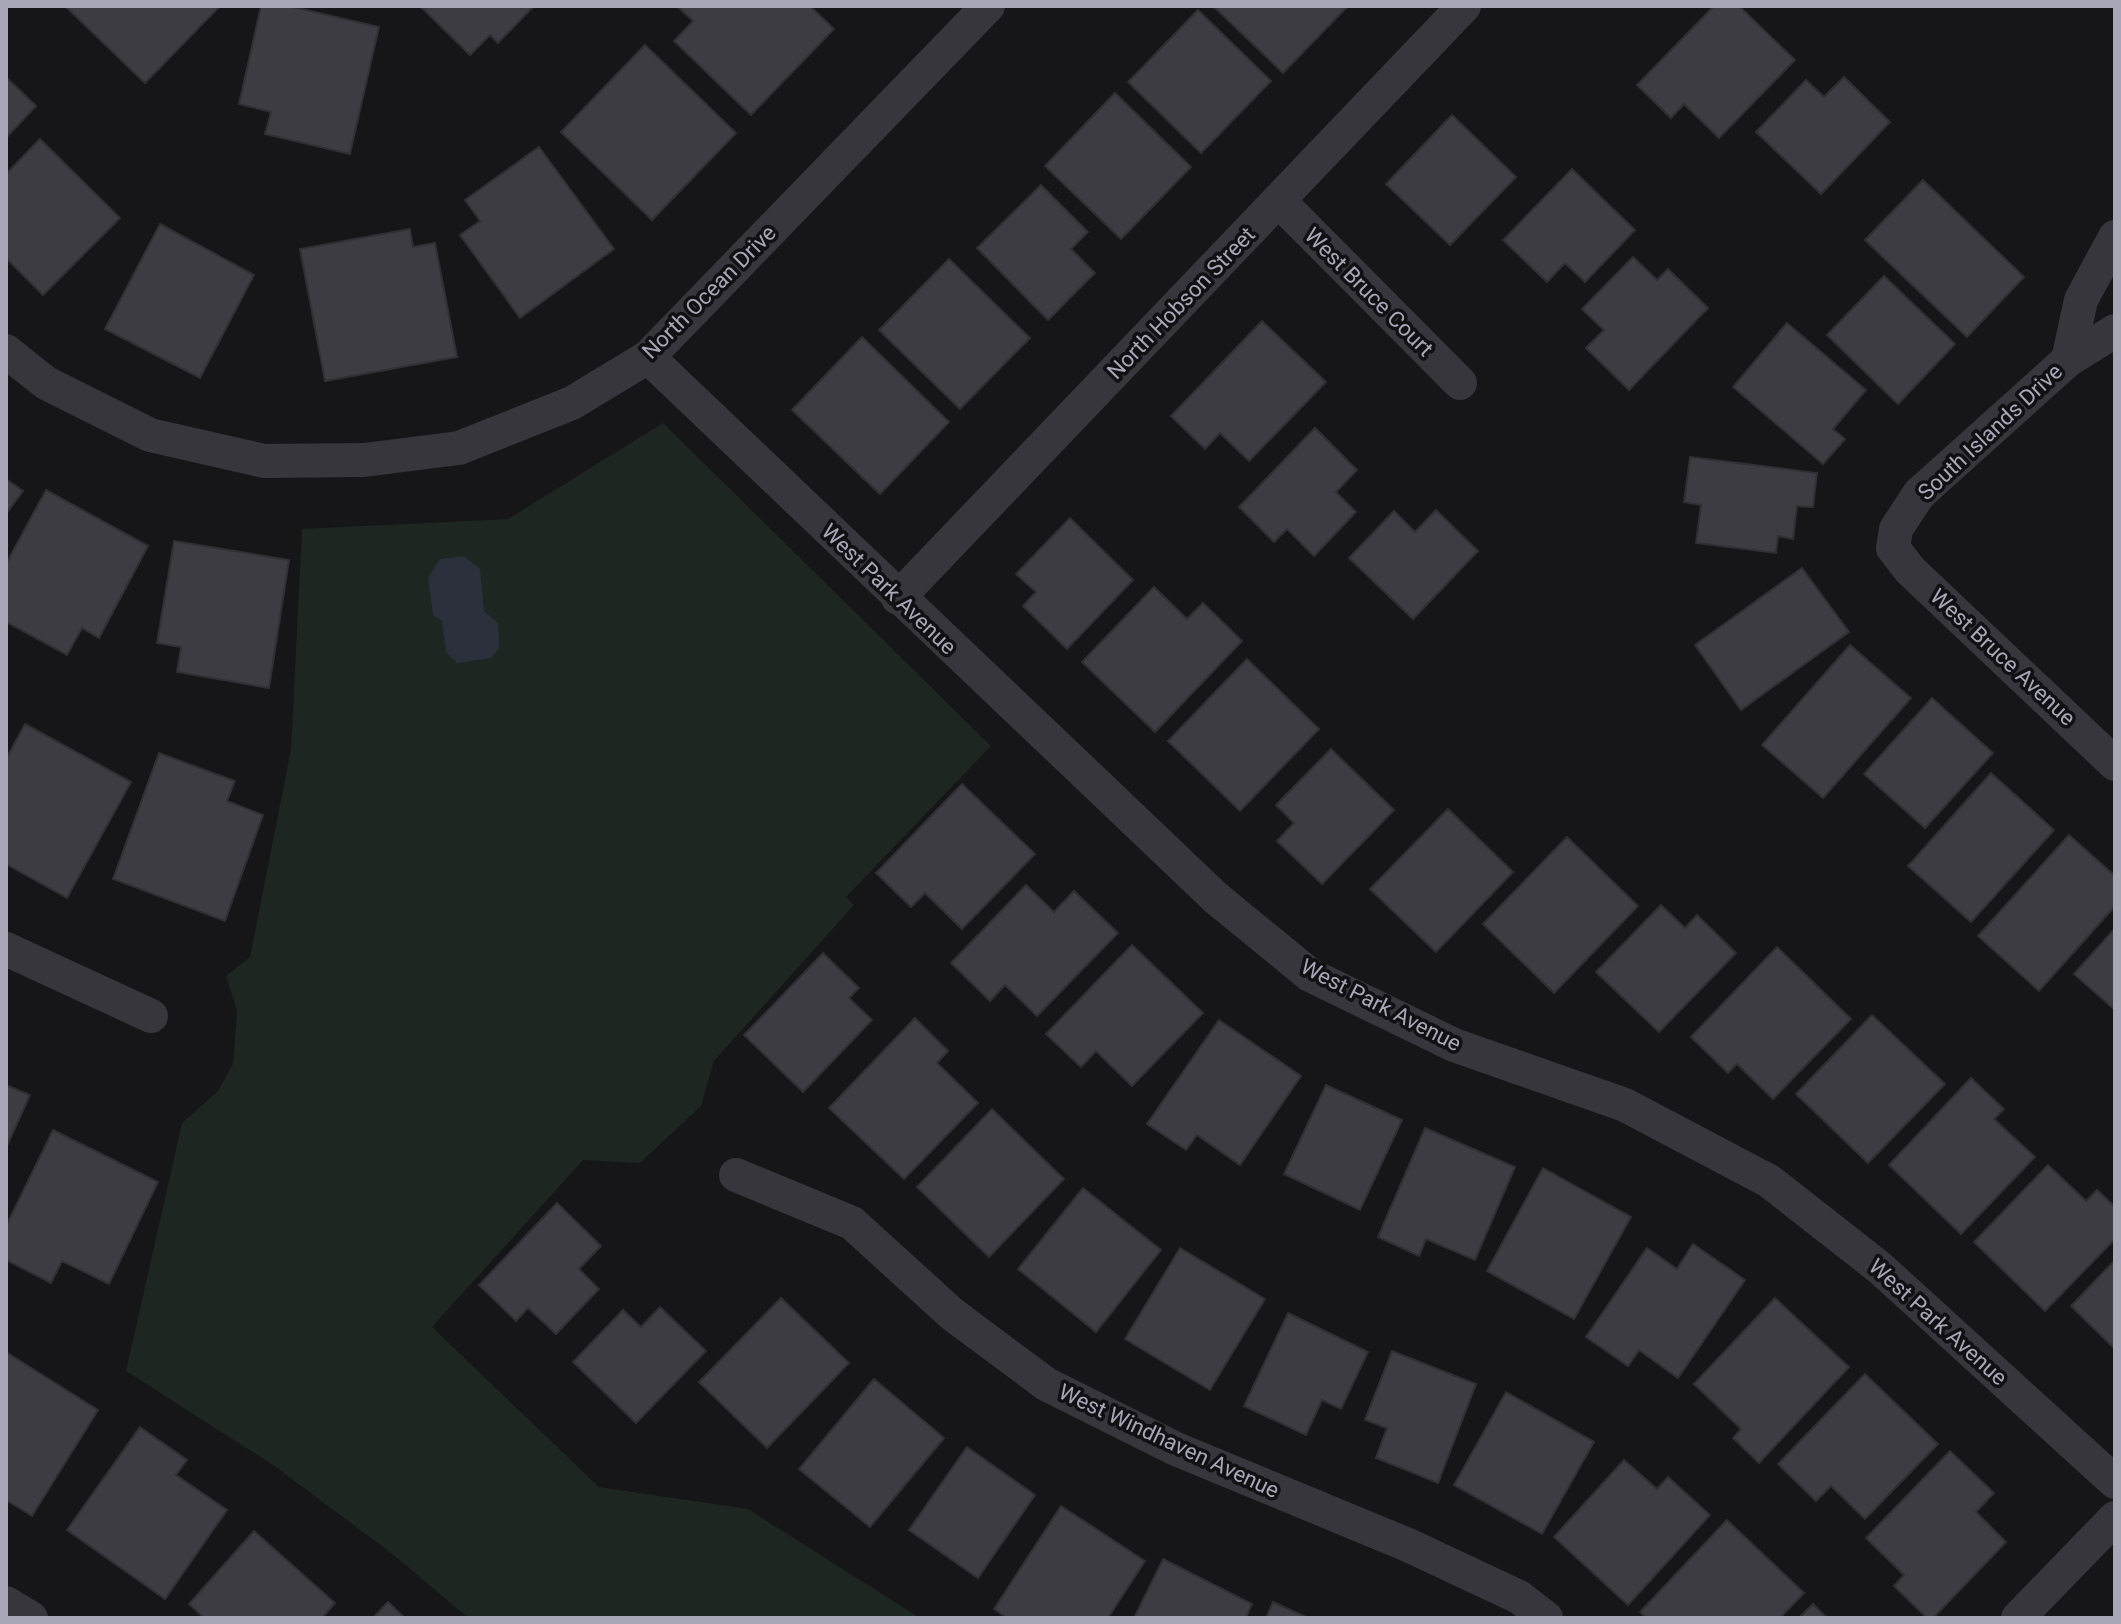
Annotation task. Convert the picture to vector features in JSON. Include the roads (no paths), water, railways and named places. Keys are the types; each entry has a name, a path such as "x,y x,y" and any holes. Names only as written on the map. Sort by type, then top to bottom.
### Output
{"street":[{"name":"North Ocean Drive","path":"6,351 46,383 150,435 264,461 364,460 459,448 572,403 648,357 988,6"},
{"name":"North Hobson Street","path":"898,598 1464,6"},
{"name":"West Bruce Court","path":"1279,201 1460,383"},
{"name":"South Islands Drive","path":"2068,360 2081,300 2105,278 2115,237"},
{"name":"South Islands Drive","path":"1893,548 1896,529 1919,494 2068,360 2115,331"},
{"name":"West Park Avenue","path":"648,357 1216,898 1310,975 1454,1045 1625,1105 1769,1181 1880,1268 2115,1482"},
{"name":"West Bruce Avenue","path":"1893,548 1910,570 2115,764"},
{"path":"6,949 151,1016"},
{"name":"West Windhaven Avenue","path":"736,1175 852,1223 952,1314 1046,1384 1176,1449 1408,1545 1519,1597 1546,1618"},
{"path":"2018,1618 2115,1518"},
{"path":"6,1603 31,1618"}],"water":[{"path":"464,556 480,569 484,611 498,623 499,648 491,658 457,663 446,652 442,621 433,615 428,578 440,559"}]}
